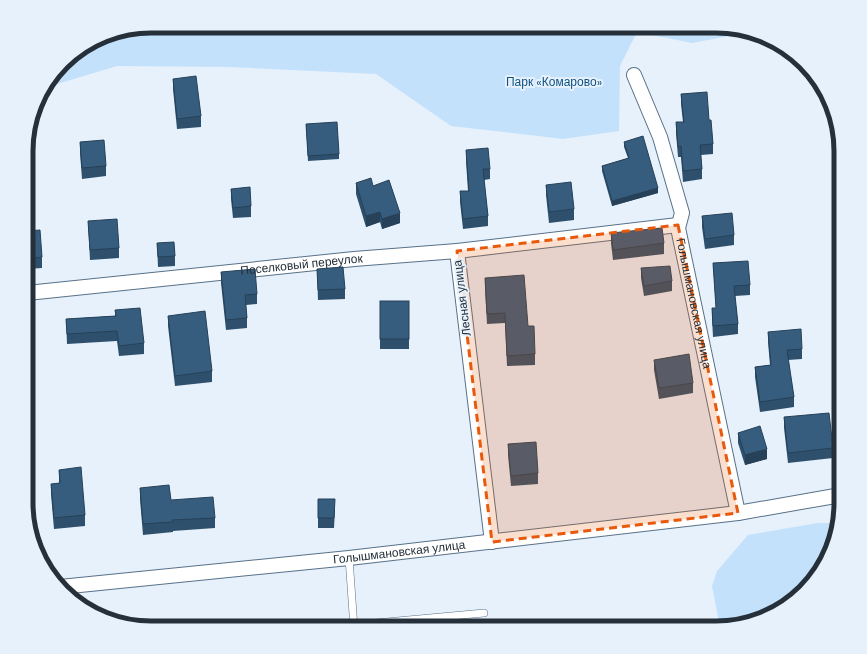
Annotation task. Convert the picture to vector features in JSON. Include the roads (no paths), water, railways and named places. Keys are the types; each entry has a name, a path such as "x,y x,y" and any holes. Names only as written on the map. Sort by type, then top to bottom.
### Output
{"street":[{"name":"Голышмановская улица","path":"634,75 662,144 682,213 678,225 679,236 738,513"},
{"name":"Лесная улица","path":"492,542 457,251 678,225"},
{"name":"Поселковый переулок","path":"33,293 354,259 457,251"},
{"name":"Голышмановская улица","path":"66,585 349,558 492,542 738,513 834,496"}],"lane":[{"path":"349,558 354,621"},
{"path":"404,621 484,613"}],"park label":[{"name":"Парк «Комарово»","path":"554,82"}]}
